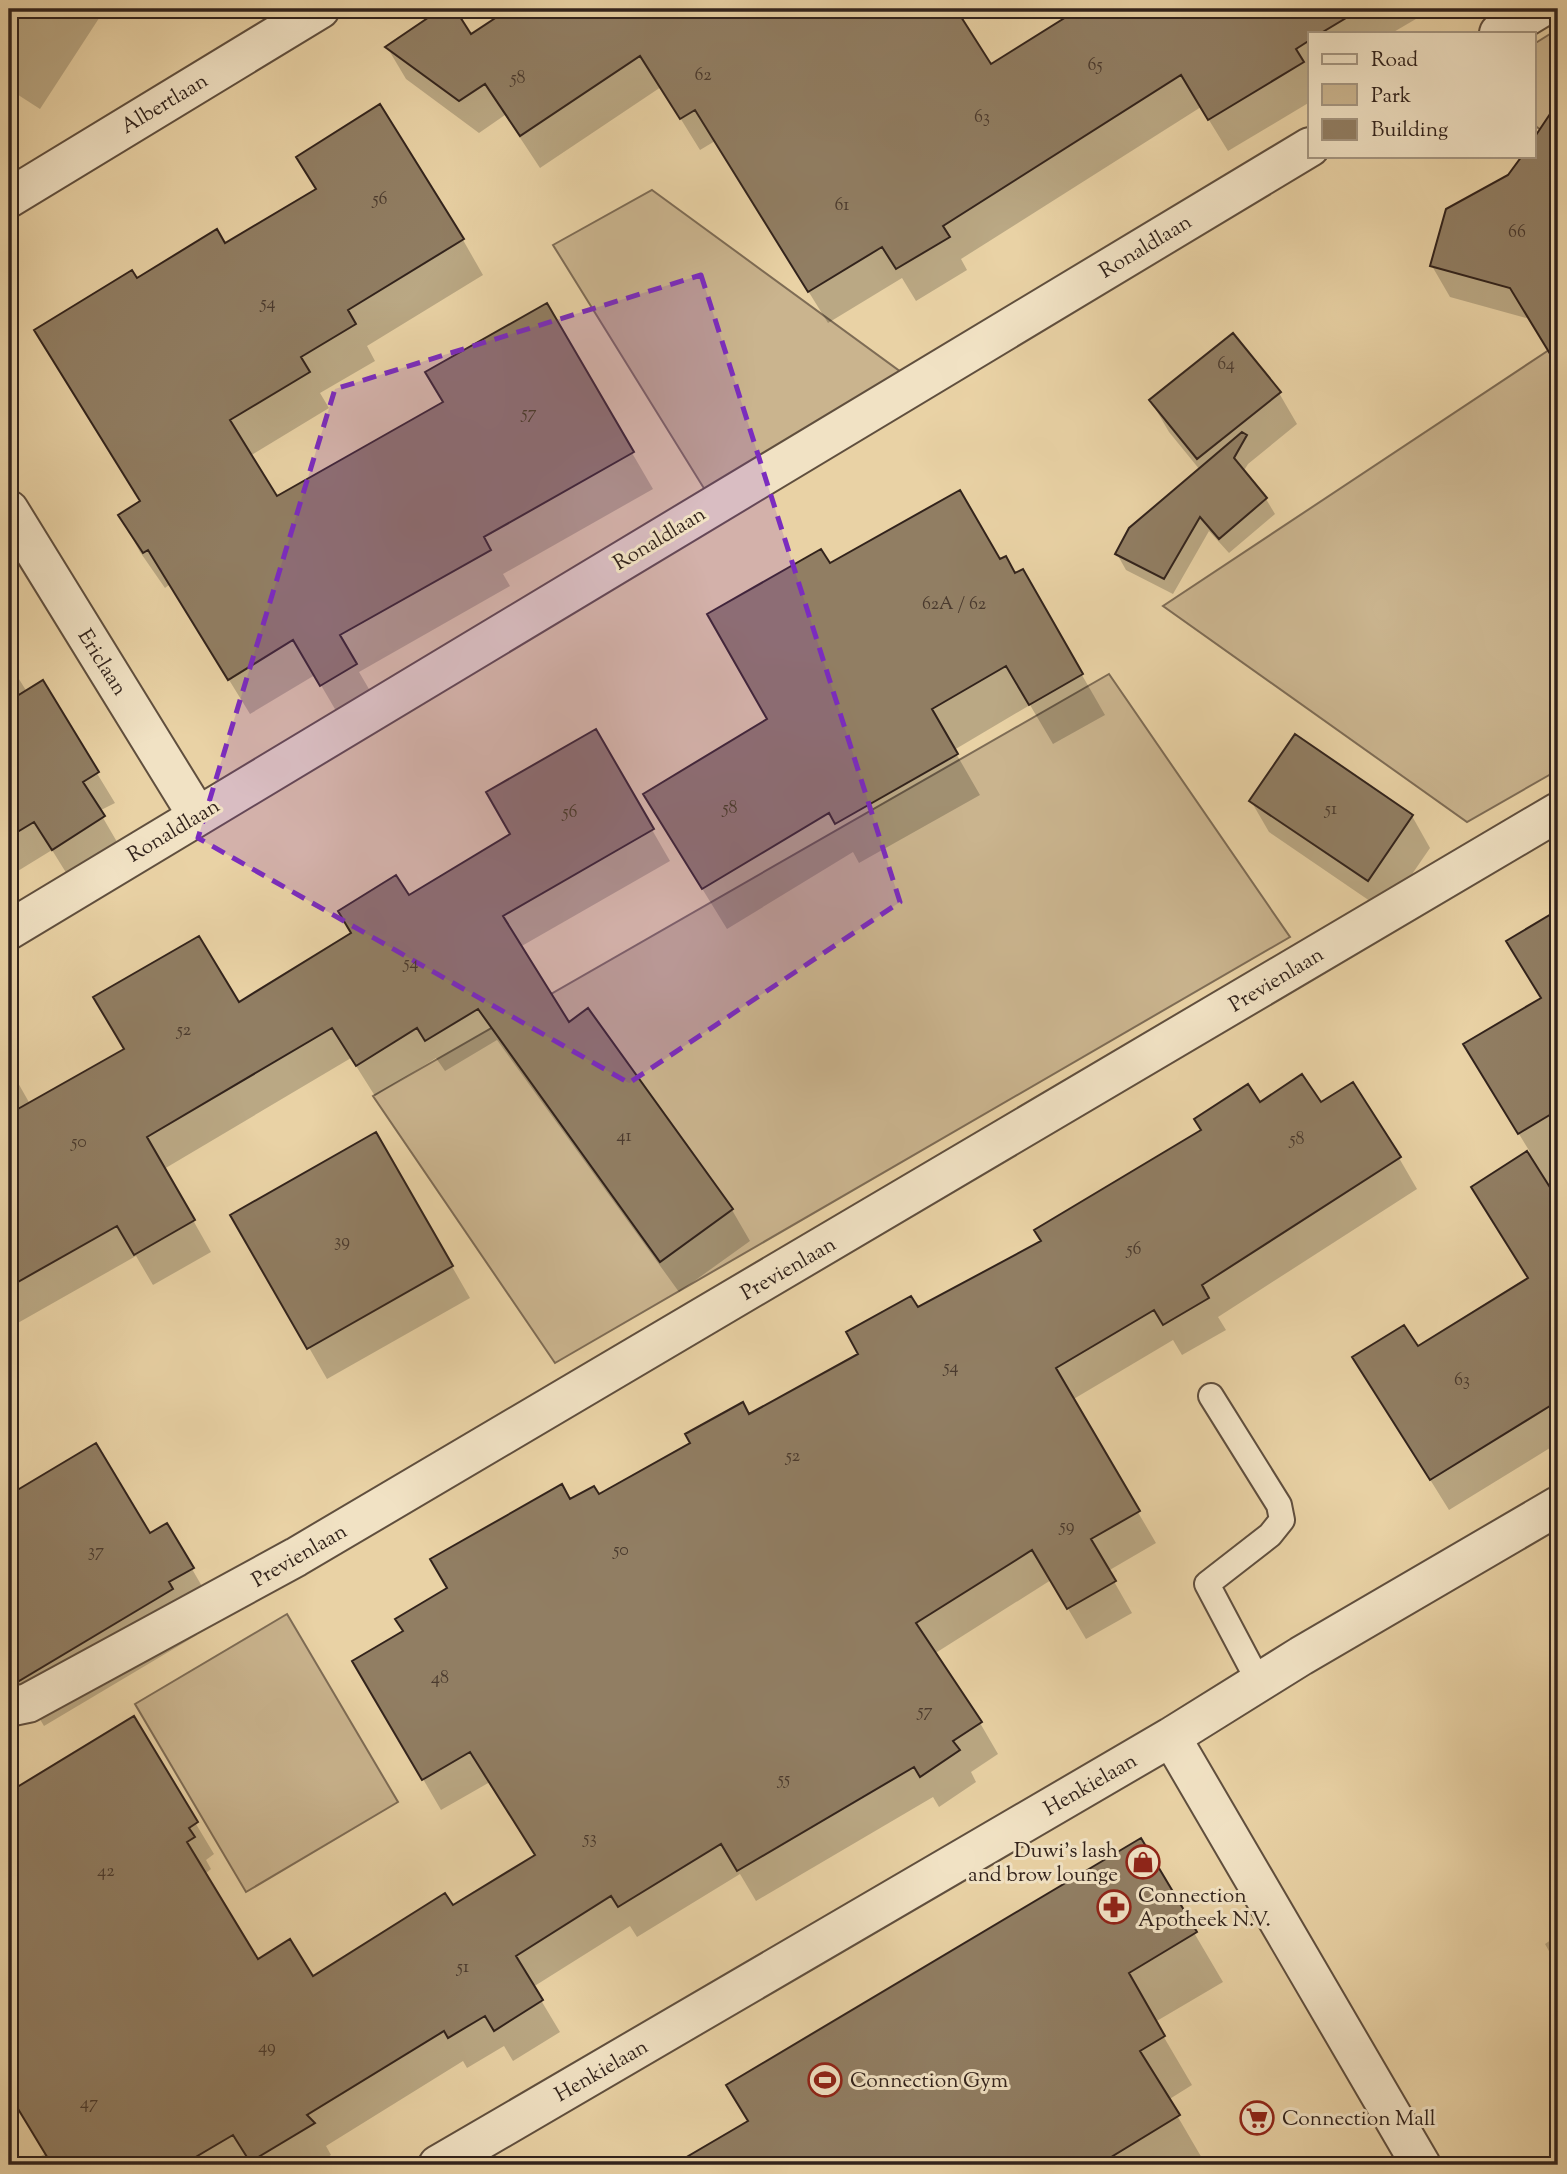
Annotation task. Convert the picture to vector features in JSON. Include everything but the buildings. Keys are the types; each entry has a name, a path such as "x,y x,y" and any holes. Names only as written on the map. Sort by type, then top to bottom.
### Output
{"street":[{"name":"Albertlaan","path":"9,198 320,9"},
{"path":"1501,32 1539,9"},
{"name":"Ronaldlaan","path":"9,930 1308,148"},
{"name":"Ericlaan","path":"9,510 197,815"},
{"name":"Previenlaan","path":"9,1707 28,1703 296,1558 1558,812"},
{"name":"Henkielaan","path":"438,2165 1171,1737 1313,1649 1558,1506"},
{"path":"1171,1737 1421,2165"}],"lane":[{"path":"1211,1396 1279,1505 1282,1520 1270,1535 1207,1584 1259,1684"}],"highlighted area":[{"path":"701,275 900,902 629,1083 198,838 335,389"}],"green space":[{"path":"1558,29 1558,142 1536,126 1536,43"},
{"path":"652,190 905,375 705,490 553,245"},
{"path":"1558,344 1558,770 1467,822 1163,606"},
{"path":"1109,674 1290,937 555,1363 373,1096"},
{"path":"287,1614 398,1802 246,1892 135,1704"}],"place":[{"name":"Duwi’s lash and brow lounge","path":"1143,1862"},
{"name":"Connection Apotheek N.V.","path":"1114,1907"},
{"name":"Connection Gym","path":"825,2080"},
{"name":"Connection Mall","path":"1257,2118"}]}
